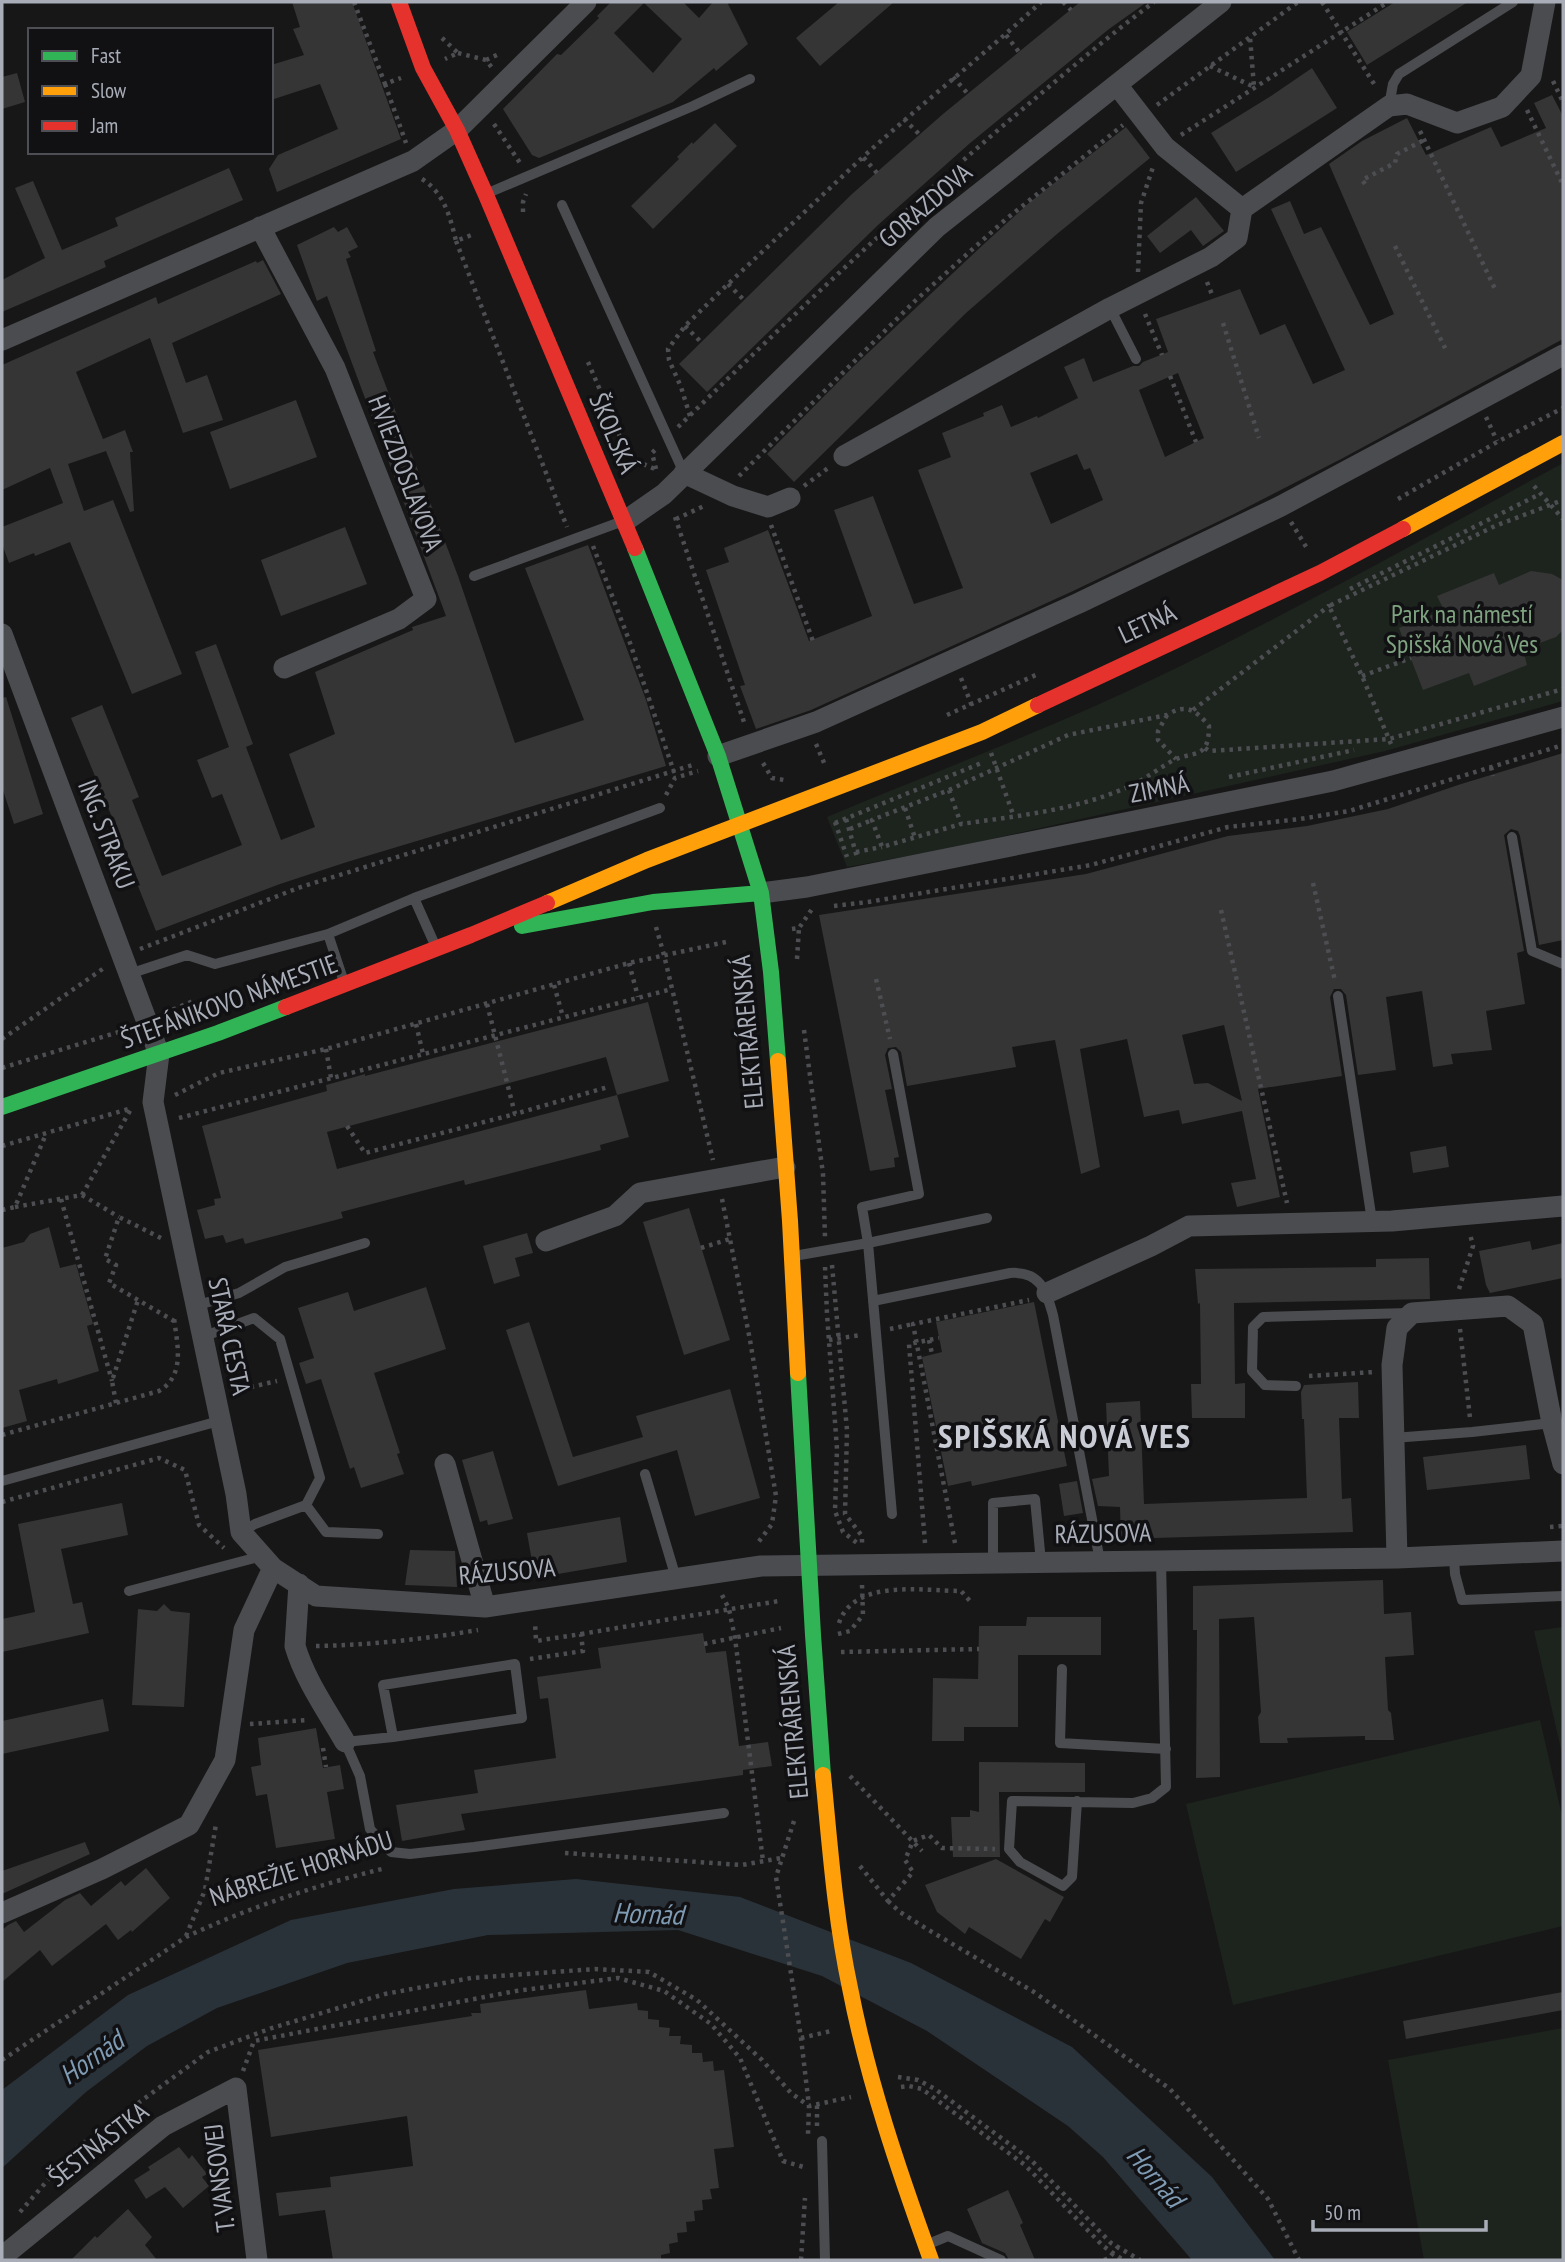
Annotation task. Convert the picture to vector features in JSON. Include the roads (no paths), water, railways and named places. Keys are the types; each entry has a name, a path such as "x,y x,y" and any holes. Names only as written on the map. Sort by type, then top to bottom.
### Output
{"main road":[{"name":"ŠKOLSKÁ","path":"399,2 423,68 457,130 486,195 625,521 719,760 761,893"},
{"name":"LETNÁ","path":"740,825 982,732 1320,573 1563,443"},
{"name":"ŠTEFÁNIKOVO NÁMESTIE","path":"2,1107 159,1054 345,984 647,860 740,825"},
{"name":"ŠTEFÁNIKOVO NÁMESTIE","path":"471,934 653,902 761,893"},
{"name":"ELEKTRÁRENSKÁ","path":"761,893 771,972 813,1635 834,1888 860,2036 875,2092 928,2253"}],"street":[{"path":"2,340 413,160 457,130 586,2"},
{"name":"GORAZDOVA","path":"625,521 664,494 937,227 1221,2"},
{"path":"844,456 1110,308 1211,257 1237,238 1242,209 1389,106 1407,104 1457,123 1502,107 1531,76 1545,2"},
{"path":"1117,85 1166,147 1242,209"},
{"name":"HVIEZDOSLAVOVA","path":"260,227 335,368 426,599 399,619 284,668"},
{"name":"LETNÁ","path":"719,760 756,751 1091,597 1281,506 1563,355"},
{"path":"684,473 724,492 768,507 790,498"},
{"name":"ING. STRAKU","path":"2,634 159,1054"},
{"name":"ZIMNÁ","path":"761,893 807,887 1334,781 1563,717"},
{"name":"STARÁ CESTA","path":"159,1054 153,1102 242,1532"},
{"path":"546,1241 615,1216 640,1193 785,1167"},
{"path":"1047,1293 1189,1226 1466,1216 1563,1206"},
{"path":"1397,1558 1392,1370 1397,1328 1412,1313 1458,1301 1508,1306 1533,1324 1552,1423 1563,1464"},
{"path":"445,1464 485,1606"},
{"path":"242,1532 267,1562 308,1590 296,1646 298,1655 345,1742"},
{"name":"RÁZUSOVA","path":"308,1590 485,1606 761,1566 809,1567 864,1553 993,1563 1454,1557 1563,1550"},
{"path":"2,1913 102,1869 189,1825 225,1760 244,1630 267,1562"},
{"name":"ŠESTNÁSTKA","path":"2,2257 163,2126 236,2088"},
{"name":"T. VANSOVEJ","path":"236,2088 257,2260"}],"lane":[{"path":"1389,106 1393,84 1399,74 1513,2"},
{"path":"486,195 750,79"},
{"path":"562,205 684,473"},
{"path":"1110,308 1136,359"},
{"path":"474,576 625,521"},
{"path":"126,964 187,955 215,964 327,934 414,898 660,808"},
{"path":"1512,837 1532,951 1563,964"},
{"path":"414,898 436,948"},
{"path":"327,934 345,984"},
{"path":"1338,996 1372,1221"},
{"path":"892,1514 868,1243 862,1207 919,1194 893,1054"},
{"path":"791,1256 828,1251 987,1218"},
{"path":"195,1306 239,1293 285,1267 365,1242"},
{"path":"873,1301 1020,1272 1035,1279 1047,1293 1100,1561"},
{"path":"1296,1386 1265,1385 1252,1371 1253,1327 1263,1317 1412,1313"},
{"path":"202,1337 254,1318 280,1339 320,1479 306,1505 255,1524 242,1532"},
{"path":"2,1481 219,1420"},
{"path":"1393,1438 1552,1423"},
{"path":"645,1474 676,1578"},
{"path":"993,1563 993,1503 1035,1499 1041,1562"},
{"path":"306,1505 326,1532 377,1534"},
{"path":"1454,1557 1455,1574 1462,1600 1563,1596"},
{"path":"1077,1801 1072,1877 1063,1886 1020,1862 1009,1849 1012,1801 1077,1801 1133,1803 1152,1798 1166,1787 1161,1561"},
{"path":"129,1591 231,1566 267,1562"},
{"path":"393,1737 383,1685 515,1664 522,1718 393,1737 345,1742 360,1776 370,1829 391,1852 410,1854 474,1847 724,1813"},
{"path":"1062,1669 1060,1743 1166,1749"},
{"path":"822,2141 825,2260"},
{"path":"928,2253 948,2236 1000,2260"}],"water":[{"name":"Hornád","path":"576,1879 740,1897 911,1963 1072,2047 1212,2177 1275,2260 1192,2260 1103,2157 1068,2126 927,2031 822,1976 678,1930 488,1935 347,1963 217,2008 147,2046 86,2092 2,2168 2,2090 128,1995 291,1920 454,1889"}],"district":[{"name":"SPIŠSKÁ NOVÁ VES","path":"1065,1435"}],"park label":[{"name":"Park na námestí Spišská Nová Ves","path":"1462,628"}]}
